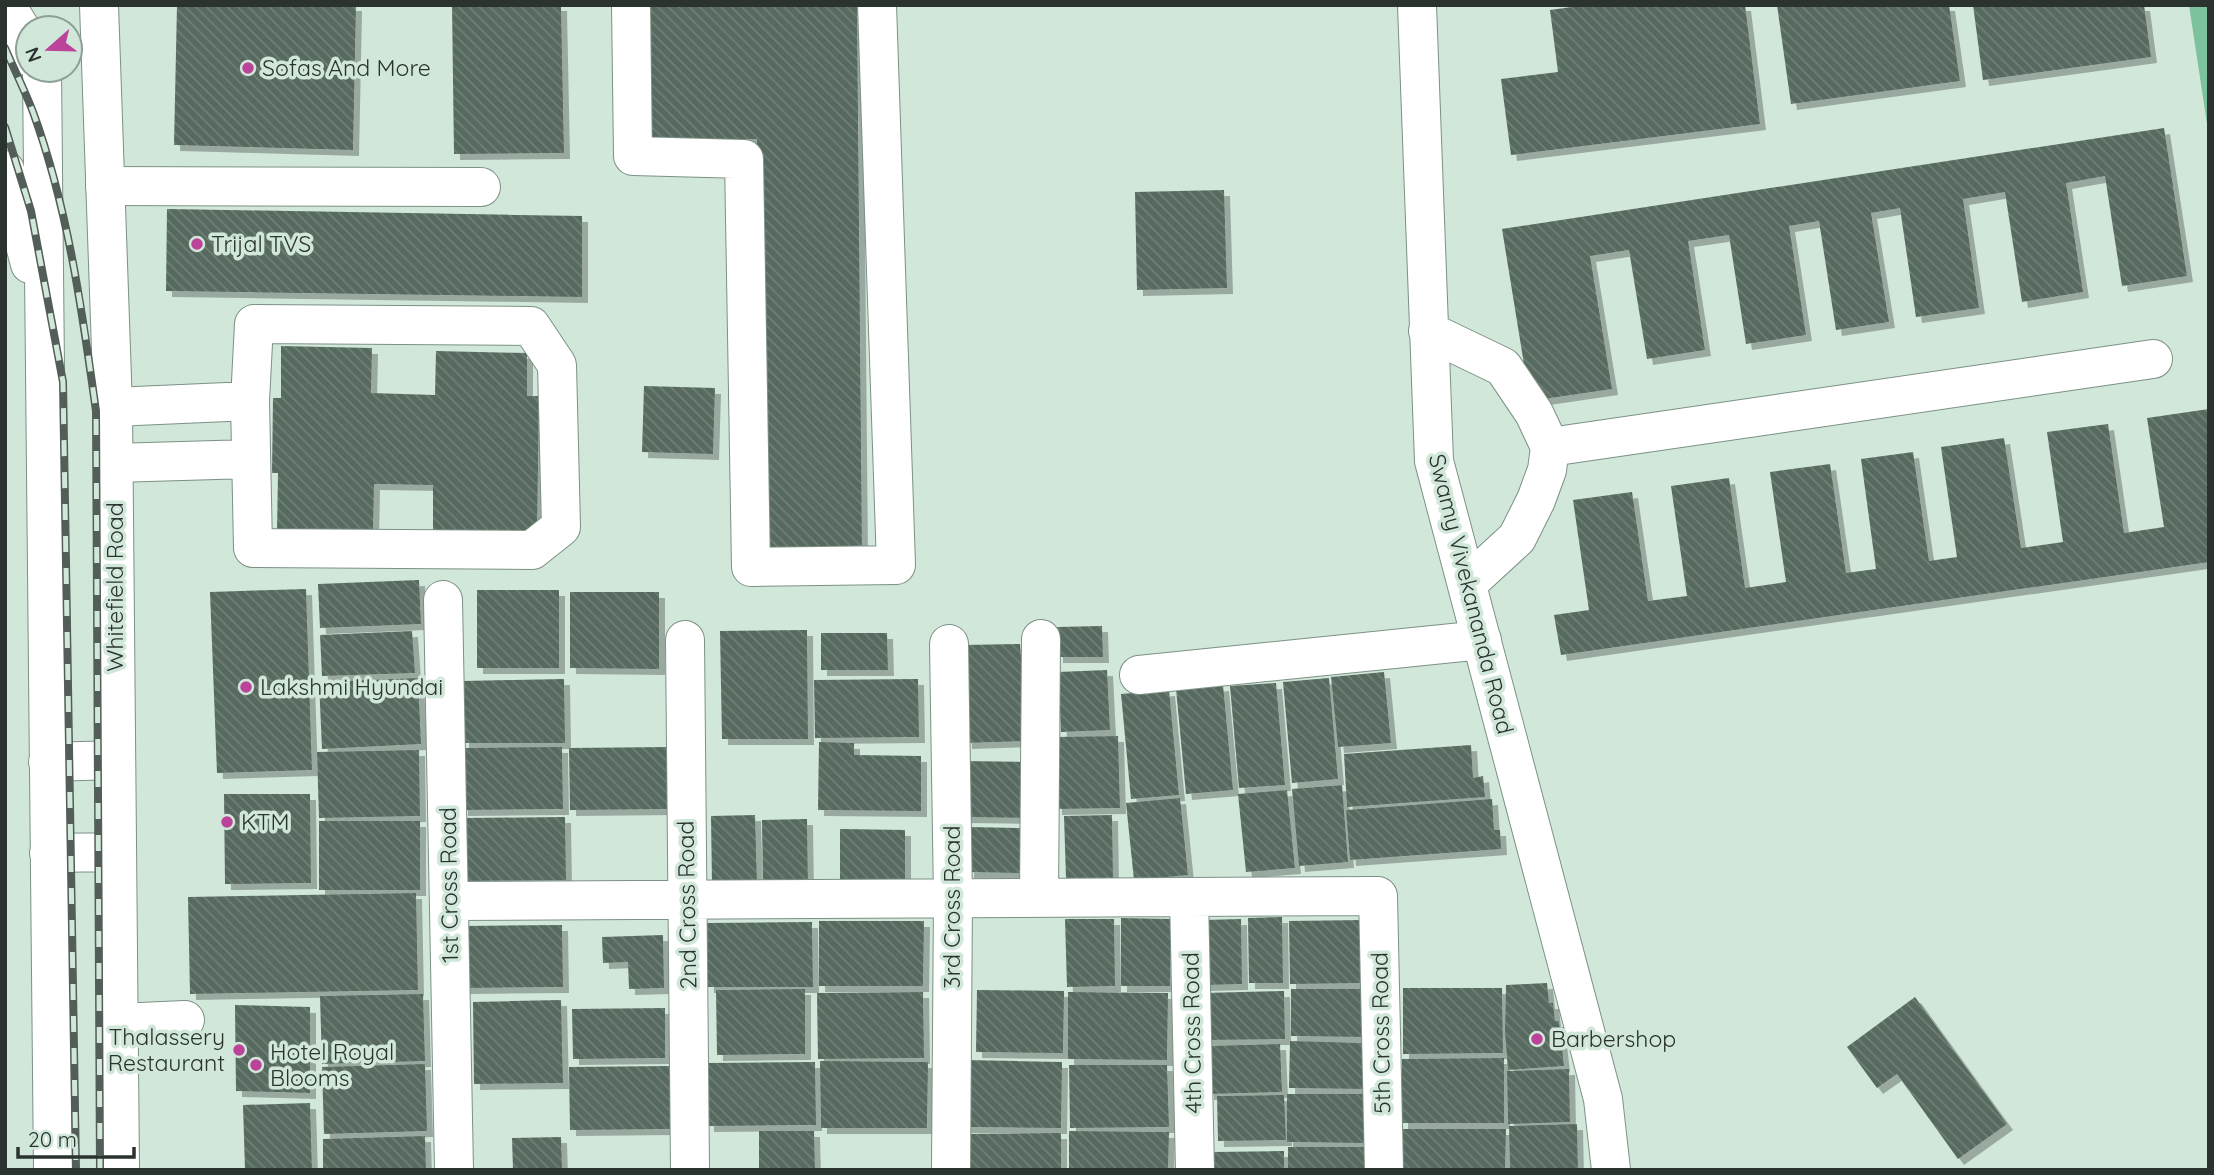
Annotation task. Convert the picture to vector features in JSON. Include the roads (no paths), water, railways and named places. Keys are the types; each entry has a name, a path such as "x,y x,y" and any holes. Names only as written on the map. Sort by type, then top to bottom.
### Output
{"street":[{"name":"Whitefield Road","path":"99,5 113,407 120,1170"},
{"path":"631,5 633,156 744,159 751,567 896,565 877,5"},
{"name":"Swamy Vivekananda Road","path":"1417,5 1434,461 1603,1098 1611,1170"},
{"path":"39,84 45,324 53,1170"},
{"path":"5,170 45,324"},
{"path":"105,186 481,187"},
{"path":"254,324 531,326 557,365 561,527 532,550 253,548 250,459 254,324"},
{"path":"1428,331 1503,367 1534,413 1550,447 1547,470 1517,538 1467,584"},
{"path":"1550,447 2153,359"},
{"path":"113,407 250,401"},
{"path":"114,463 250,459"},
{"name":"1st Cross Road","path":"443,600 454,1170"},
{"path":"1039,898 1041,639"},
{"name":"2nd Cross Road","path":"685,640 690,1170"},
{"path":"1139,675 1482,640"},
{"name":"3rd Cross Road","path":"949,644 953,898 951,1170"},
{"path":"48,762 116,760"},
{"path":"49,853 117,852"},
{"name":"5th Cross Road","path":"1189,897 1378,896 1384,1170"},
{"path":"449,901 1189,897"},
{"name":"4th Cross Road","path":"1189,897 1195,1170"},
{"path":"118,1023 184,1020"}],"railway":[{"path":"5,48 33,112 56,185 79,297 96,411 100,1170"},
{"path":"5,127 31,211 63,382 76,1170"}],"place":[{"name":"Sofas And More","path":"248,68"},
{"name":"Trijal TVS","path":"197,244"},
{"name":"Lakshmi Hyundai","path":"246,687"},
{"name":"KTM","path":"227,822"},
{"name":"Barbershop","path":"1537,1039"},
{"name":"Thalassery Restaurant","path":"239,1050"},
{"name":"Hotel Royal Blooms","path":"256,1065"}]}
